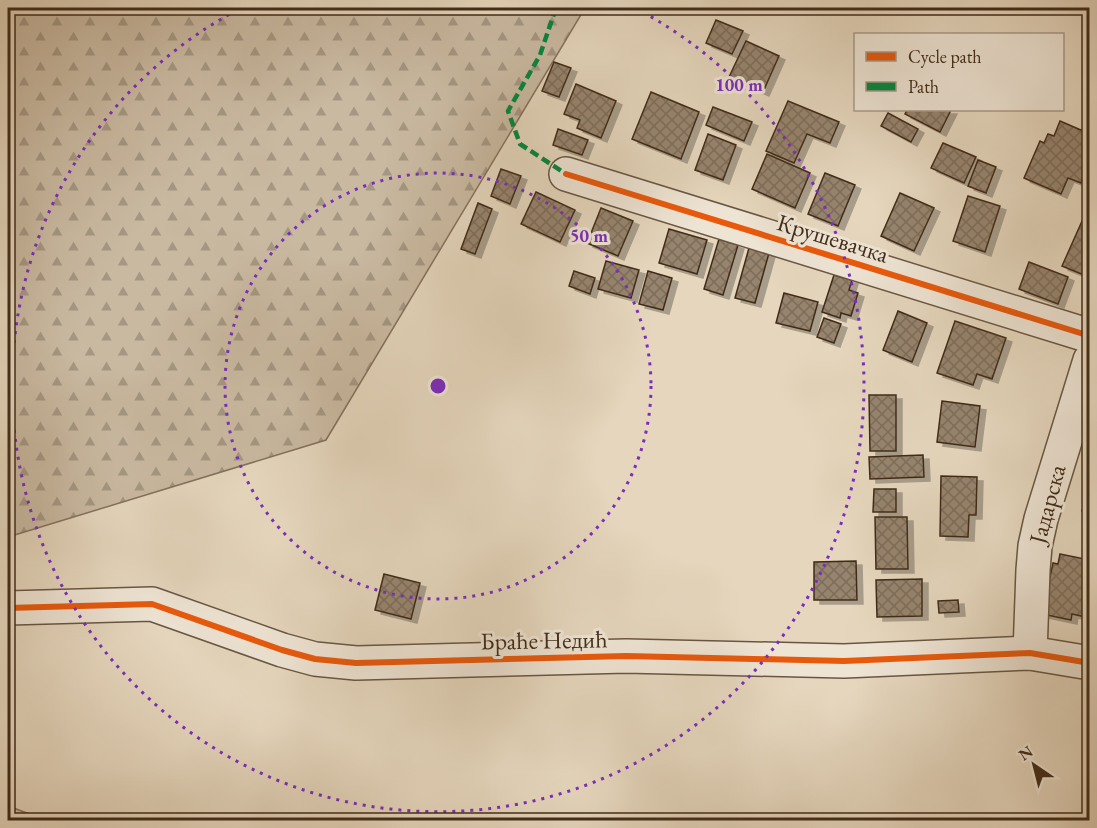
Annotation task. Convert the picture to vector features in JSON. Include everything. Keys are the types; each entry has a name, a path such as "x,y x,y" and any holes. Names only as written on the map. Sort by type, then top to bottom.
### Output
{"street":[{"name":"Крушевачка","path":"566,174 1089,336"},
{"name":"Јадарска","path":"1030,653 1035,546 1089,360"},
{"name":"Браће Недић","path":"8,608 152,604 282,651 356,663 626,657 844,661 1030,653 1089,663"}],"green space":[{"path":"8,8 585,8 326,440 8,537"},
{"path":"8,798 11,807 45,820 8,820"}],"building":[{"path":"716,20 743,31 732,54 706,43"},
{"path":"746,41 779,56 763,92 729,77"},
{"path":"554,62 571,68 559,97 542,91"},
{"path":"576,84 616,101 601,138 577,128 580,120 564,114"},
{"path":"651,92 699,112 681,159 632,139"},
{"path":"788,101 839,122 830,143 807,134 794,163 766,151"},
{"path":"713,107 752,122 744,141 706,125"},
{"path":"906,111 950,111 940,132 905,114"},
{"path":"888,113 918,129 911,142 881,126"},
{"path":"1060,121 1090,134 1086,143 1090,145 1090,162 1081,183 1068,178 1061,194 1024,178 1040,141 1044,143 1048,134 1054,136"},
{"path":"558,129 588,140 582,155 553,145"},
{"path":"708,134 736,145 723,180 695,170"},
{"path":"943,143 976,157 964,183 931,168"},
{"path":"767,154 810,173 795,208 752,189"},
{"path":"978,160 996,167 986,193 968,186"},
{"path":"501,169 521,176 510,204 491,196"},
{"path":"825,173 855,185 838,226 808,214"},
{"path":"536,192 575,210 560,242 521,224"},
{"path":"900,193 934,208 914,251 881,236"},
{"path":"968,196 1000,206 985,252 953,241"},
{"path":"478,203 492,209 475,254 461,249"},
{"path":"601,208 633,221 618,256 587,243"},
{"path":"1083,219 1090,221 1090,263 1084,275 1062,266"},
{"path":"669,229 707,240 697,274 659,263"},
{"path":"719,239 738,245 723,295 704,289"},
{"path":"749,248 769,253 755,303 735,298"},
{"path":"606,261 639,270 631,298 598,289"},
{"path":"1029,262 1068,277 1058,304 1019,289"},
{"path":"574,271 595,278 590,294 569,286"},
{"path":"648,271 672,278 663,310 639,304"},
{"path":"834,275 852,280 849,290 858,293 851,316 841,313 840,318 822,312"},
{"path":"784,293 818,302 810,331 776,323"},
{"path":"898,311 927,323 912,362 883,350"},
{"path":"824,318 841,324 834,343 817,337"},
{"path":"955,321 1006,338 992,379 977,374 973,385 937,373"},
{"path":"869,395 896,395 896,451 870,451"},
{"path":"942,401 980,406 975,447 937,442"},
{"path":"923,455 924,477 870,479 869,457"},
{"path":"941,476 977,477 976,515 969,515 968,537 940,536"},
{"path":"874,489 896,489 896,512 873,512"},
{"path":"1087,495 1090,496 1090,513 1082,511"},
{"path":"875,517 907,517 908,569 876,569"},
{"path":"1060,554 1090,560 1090,618 1072,614 1071,620 1042,614 1053,563 1058,564"},
{"path":"856,561 857,600 814,600 814,562"},
{"path":"384,574 420,583 411,619 375,610"},
{"path":"922,579 922,616 877,617 876,580"},
{"path":"958,600 959,612 939,613 938,601"}],"marked path":[{"path":"556,8 540,55 508,111 520,144 566,174"}],"cycle path":[{"path":"566,174 1090,336"},
{"path":"8,608 152,604 282,650 315,659 356,663 626,656 844,661 1030,653 1090,663"}]}
